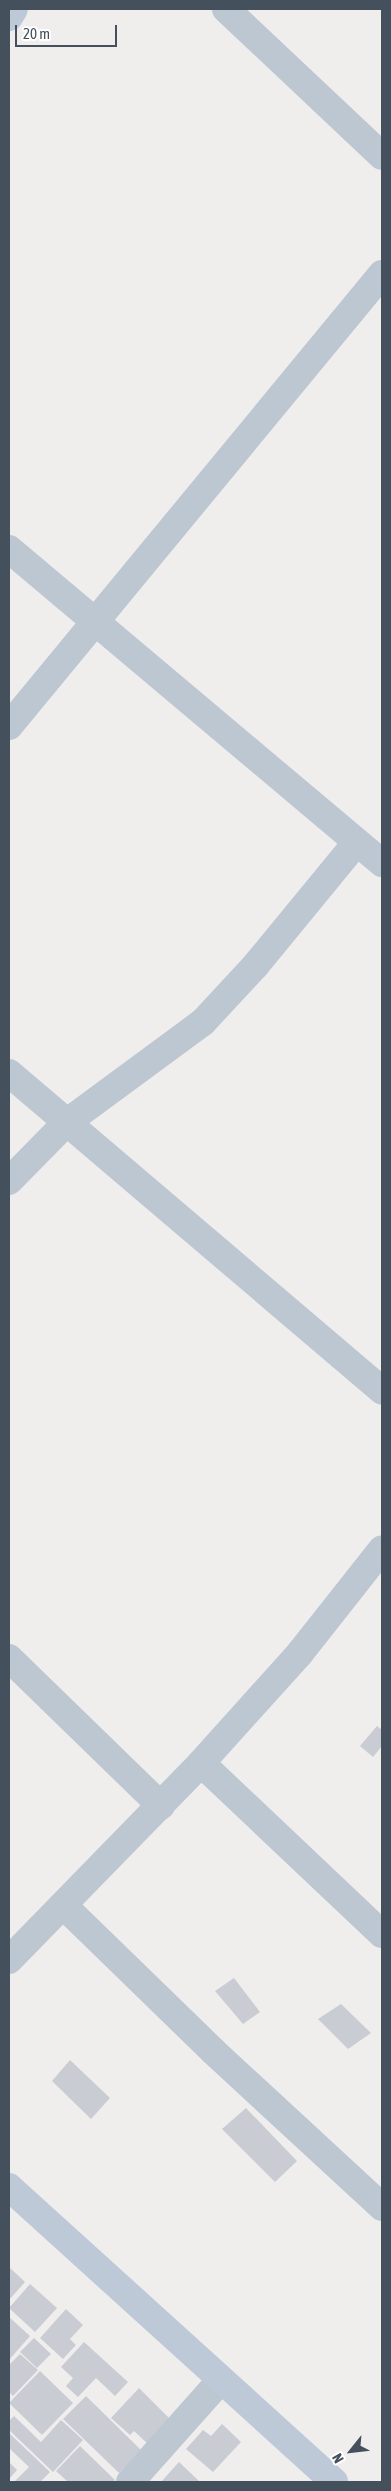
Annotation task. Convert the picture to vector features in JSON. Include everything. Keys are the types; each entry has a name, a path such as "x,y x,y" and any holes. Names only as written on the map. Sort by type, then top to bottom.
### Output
{"street":[{"path":"9,17 14,9"},
{"path":"226,9 382,156"},
{"path":"9,726 382,274"},
{"path":"9,549 382,864"},
{"path":"9,1181 66,1123 203,1022 255,966 356,842"},
{"path":"9,1072 66,1123 382,1391"},
{"path":"9,1960 64,1906 201,1763 300,1653 382,1549"},
{"path":"9,1658 161,1806"},
{"path":"201,1763 382,1934"},
{"path":"64,1906 213,2051 382,2207"},
{"path":"9,2187 334,2482"},
{"path":"130,2482 221,2380"}],"building":[{"path":"377,1726 382,1730 382,1746 373,1757 360,1746"},
{"path":"234,1978 260,2012 243,2024 215,1991"},
{"path":"341,2004 371,2033 348,2049 318,2019"},
{"path":"70,2060 110,2098 91,2119 52,2081"},
{"path":"246,2108 297,2161 275,2182 222,2129"},
{"path":"9,2267 25,2282 9,2300"},
{"path":"30,2284 57,2308 35,2332 9,2308"},
{"path":"66,2309 83,2325 70,2339 76,2345 63,2359 40,2338"},
{"path":"9,2317 30,2336 9,2360"},
{"path":"34,2338 51,2354 37,2368 20,2352"},
{"path":"84,2342 128,2382 115,2396 96,2378 78,2397 66,2386 73,2378 61,2367"},
{"path":"20,2354 38,2370 13,2396 9,2392 9,2365"},
{"path":"40,2371 73,2403 42,2435 9,2403"},
{"path":"139,2388 170,2419 147,2443 134,2431 130,2435 111,2418"},
{"path":"86,2396 141,2450 119,2473 63,2419"},
{"path":"14,2416 41,2442 61,2420 83,2440 53,2472 9,2430 9,2421"},
{"path":"222,2424 241,2442 213,2472 186,2449 203,2430 211,2436"},
{"path":"9,2433 50,2472 40,2482 14,2482 29,2467 9,2448"},
{"path":"80,2446 115,2480 113,2482 68,2482 56,2471"},
{"path":"9,2462 17,2470 9,2479"},
{"path":"179,2462 200,2482 161,2482"}]}
